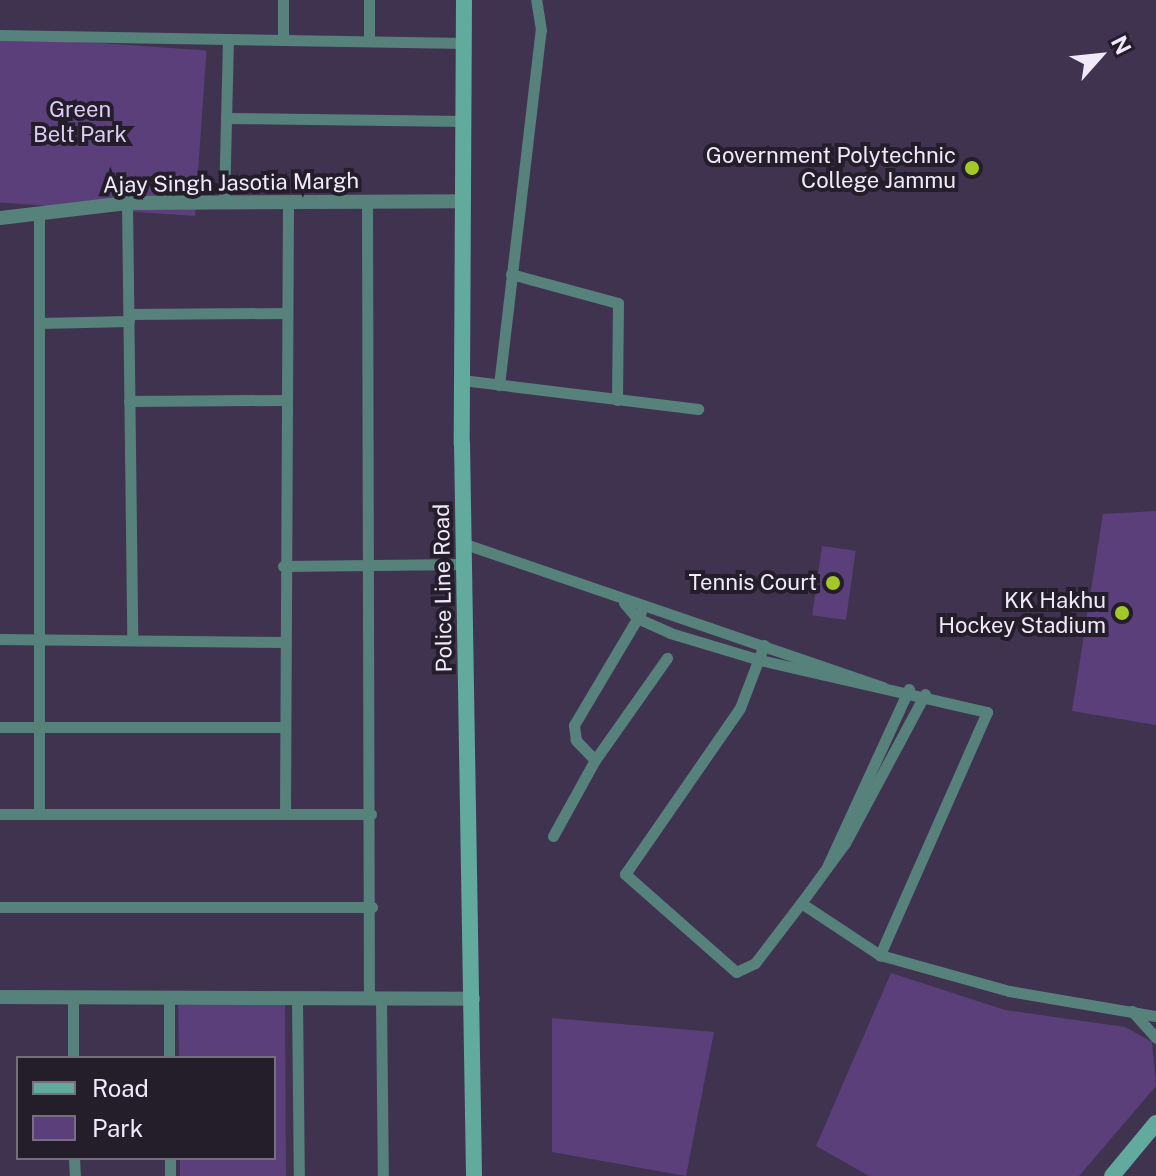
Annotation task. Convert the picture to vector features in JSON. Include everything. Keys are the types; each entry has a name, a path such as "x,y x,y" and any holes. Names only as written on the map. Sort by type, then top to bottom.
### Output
{"main road":[{"name":"Police Line Road","path":"464,0 462,380 474,1176"},
{"path":"1112,1176 1156,1123"}],"street":[{"path":"283,0 283,40"},
{"path":"369,0 369,41"},
{"path":"499,385 541,30 536,0"},
{"path":"0,35 465,43"},
{"path":"224,203 228,39"},
{"path":"226,118 464,121"},
{"name":"Ajay Singh Jasotia Margh","path":"0,218 127,203 464,201"},
{"path":"285,814 283,566 288,202"},
{"path":"367,202 372,907 383,1176"},
{"path":"127,203 132,640"},
{"path":"39,214 39,814"},
{"path":"511,274 618,303 617,400"},
{"path":"40,323 287,313"},
{"path":"462,380 698,409"},
{"path":"129,401 286,400"},
{"path":"465,544 624,603 645,605 883,687"},
{"path":"283,566 465,564"},
{"path":"624,603 637,618 760,660 866,690 883,687 909,689 987,712 880,955"},
{"path":"595,760 576,740 574,725 645,605"},
{"path":"0,639 285,642"},
{"path":"764,645 740,708 625,874 736,972 755,963 826,867 925,694"},
{"path":"553,836 595,760 667,658"},
{"path":"826,867 837,830 909,689"},
{"path":"0,727 284,727"},
{"path":"0,814 371,814"},
{"path":"801,903 880,955 1009,991 1156,1016"},
{"path":"0,907 372,907"},
{"path":"0,997 473,999"},
{"path":"73,999 73,1056"},
{"path":"169,999 169,1056"},
{"path":"297,999 299,1176"},
{"path":"1132,1011 1156,1038"}],"green space":[{"name":"Green Belt Park","path":"0,36 206,50 195,216 0,202"},
{"name":"KK Hakhu Hockey Stadium","path":"1156,511 1156,725 1072,711 1103,514"},
{"name":"Tennis Court","path":"822,546 856,551 846,620 812,615"},
{"path":"891,973 1005,1010 1125,1027 1152,1042 1156,1086 1079,1176 869,1176 816,1146"},
{"path":"178,997 285,999 286,1176 180,1176 180,1160 276,1160 276,1056 179,1056"},
{"path":"552,1018 714,1032 686,1176 552,1152"}],"place":[{"name":"Government Polytechnic College Jammu","path":"972,168"},
{"name":"Tennis Court","path":"833,583"},
{"name":"KK Hakhu Hockey Stadium","path":"1122,613"}]}
